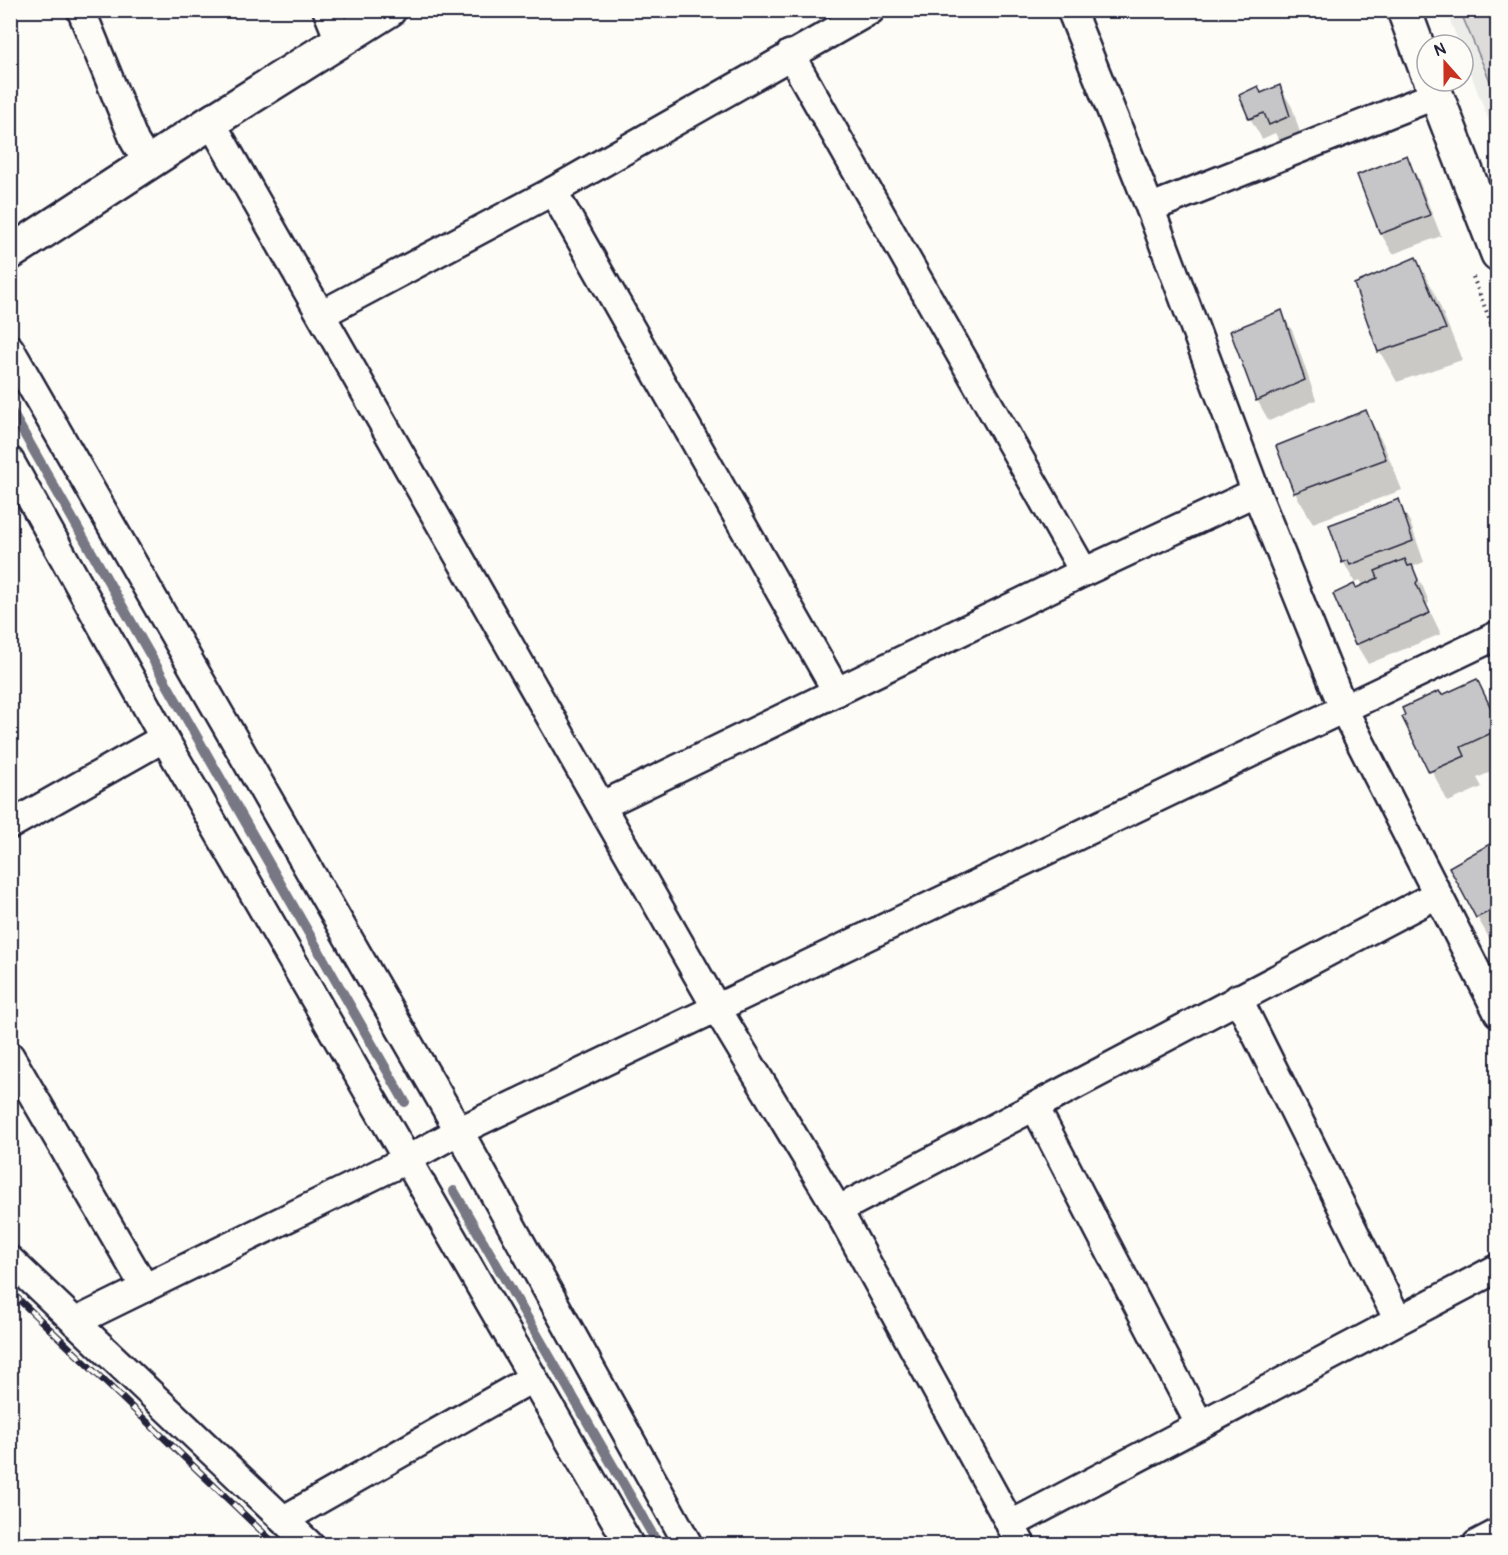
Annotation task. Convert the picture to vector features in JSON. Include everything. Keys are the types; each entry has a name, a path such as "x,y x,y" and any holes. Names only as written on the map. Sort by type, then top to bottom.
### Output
{"street":[{"path":"81,10 135,142 148,163"},
{"path":"327,10 340,42"},
{"path":"10,253 389,10"},
{"path":"322,314 553,191 870,10"},
{"path":"1071,10 1150,208 1257,492 1344,710 1497,1013"},
{"path":"1404,10 1415,39"},
{"path":"790,54 1084,572"},
{"path":"1150,208 1415,89"},
{"path":"1435,93 1497,254"},
{"path":"211,122 603,805 717,1010 838,1210 1015,1535 1200,1425 1497,1268"},
{"path":"553,191 837,692"},
{"path":"10,349 459,1131 688,1545"},
{"path":"10,462 164,738 531,1379 629,1545"},
{"path":"603,805 1084,572 1257,492"},
{"path":"75,1322 406,1160 459,1131 717,1010 1497,635"},
{"path":"10,825 164,738"},
{"path":"838,1210 1436,895"},
{"path":"1238,998 1398,1320"},
{"path":"10,1056 145,1288"},
{"path":"1035,1107 1200,1425"},
{"path":"10,1260 309,1545"},
{"path":"283,1520 531,1379"},
{"path":"1477,1545 1497,1533"}],"shaded area":[{"path":"1446,11 1497,11 1497,142 1475,85 1475,33 1455,33"},
{"path":"1460,11 1497,11 1497,97 1475,46 1475,33 1469,33"}],"building":[{"path":"1280,85 1290,116 1269,125 1264,113 1249,119 1239,95 1258,86 1261,93"},
{"path":"1407,155 1430,215 1380,234 1357,175"},
{"path":"1416,257 1446,329 1378,352 1354,284"},
{"path":"1282,310 1305,380 1256,401 1230,331"},
{"path":"1366,410 1386,459 1294,493 1276,446"},
{"path":"1399,499 1413,541 1350,565 1348,560 1342,563 1329,525"},
{"path":"1405,559 1408,566 1412,565 1418,580 1416,583 1430,613 1355,645 1333,594 1354,584 1356,588 1378,578 1375,571"},
{"path":"1477,679 1498,723 1498,730 1461,747 1465,756 1429,772 1402,717 1405,715 1402,708 1439,691 1442,695"},
{"path":"1498,834 1498,907 1476,918 1449,867 1497,840"}],"waterway":[{"path":"10,409 405,1102"},
{"path":"454,1191 658,1544"}],"railway":[{"path":"10,1291 275,1544"}]}
